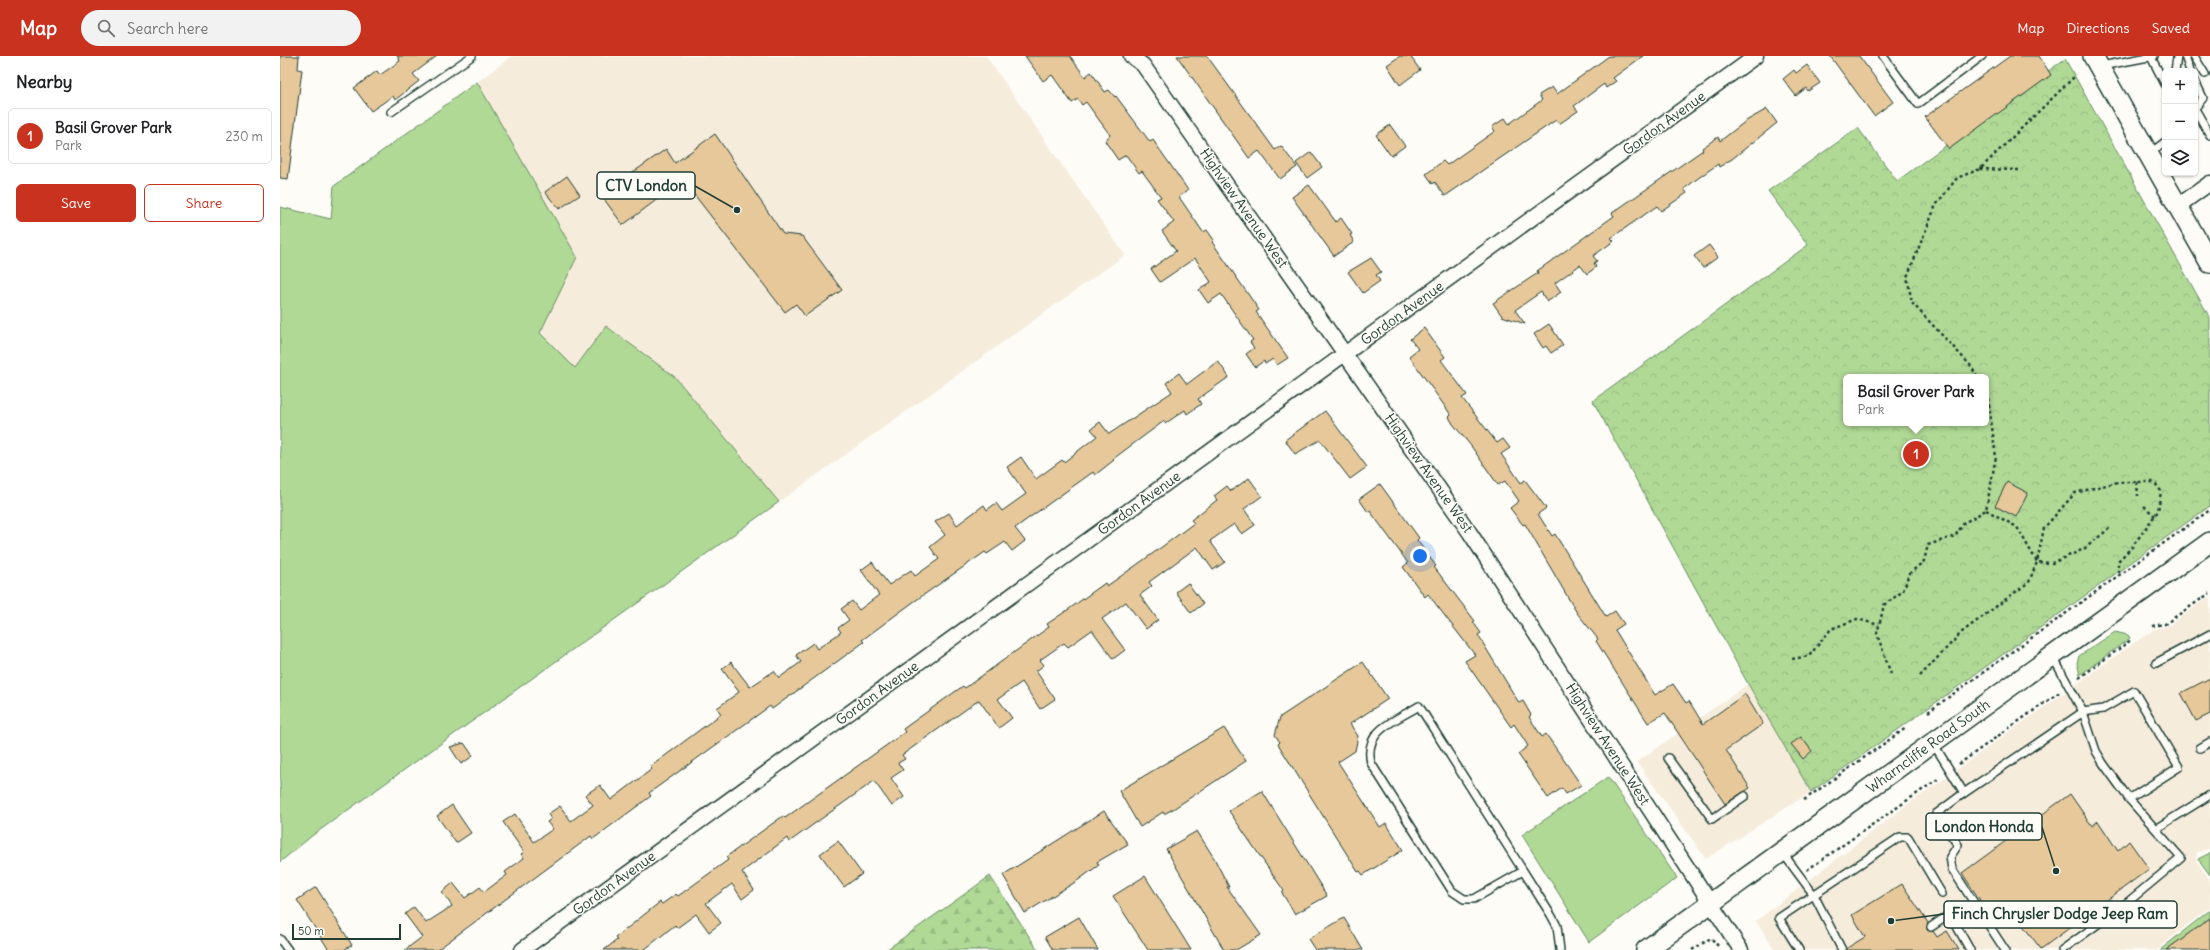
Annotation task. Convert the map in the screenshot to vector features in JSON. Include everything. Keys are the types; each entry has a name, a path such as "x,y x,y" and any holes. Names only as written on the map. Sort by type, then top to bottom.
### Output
{"main road":[{"path":"2096,61 2210,263"},
{"name":"Wharncliffe Road South","path":"1646,950 2210,542"}],"street":[{"name":"Highview Avenue West","path":"1131,56 1143,65 1346,353 1470,533 1741,950"},
{"name":"Gordon Avenue","path":"522,950 1756,56"},
{"path":"2178,206 2210,183"}],"lane":[{"path":"391,112 472,56"},
{"path":"1883,56 1918,104 1982,56"},
{"path":"2096,61 2152,56 2162,78"},
{"path":"2176,68 2180,56"},
{"path":"2180,56 2188,68"},
{"path":"2194,56 2205,74"},
{"path":"2198,87 2203,98 2198,108"},
{"path":"2198,115 2210,135"},
{"path":"2148,155 2162,144"},
{"path":"2156,663 2210,634"},
{"path":"2052,655 2083,712 2096,751 2129,800 2157,828 2181,858 2127,904 2062,950"},
{"path":"2005,950 1952,869 1950,857 1958,845 1936,814 1964,793 2083,712 2103,709 2134,690 2179,767 2129,800"},
{"path":"1523,871 1474,899 1464,899 1452,891 1371,763 1368,752 1371,739 1384,727 1419,706 1523,871 1557,926 1560,950"},
{"path":"1933,742 1964,793"},
{"path":"2200,748 2210,742"},
{"path":"1668,758 1712,819 1745,796"},
{"path":"2157,828 2210,795"},
{"path":"1799,950 1779,918 1900,837 1908,837 1942,894"},
{"path":"1782,852 1814,895 1842,950"},
{"path":"1931,927 1950,914 1970,950"},
{"path":"280,939 288,950"}],"path":[{"path":"1975,374 1970,366 1912,303 1907,277 1936,205 1958,178 1980,169 2076,75"},
{"path":"1980,169 2019,170"},
{"path":"1891,674 1877,634 1884,605 1903,591 1909,574 1924,561 1928,545 1955,536 1964,523 1986,510 1996,457 1989,405"},
{"path":"1920,676 1962,632 2029,582 2037,562 2044,528 2075,494 2118,482 2154,482 2161,491 2158,511 2132,547 2118,561 2118,576"},
{"path":"2137,482 2138,496"},
{"path":"2144,506 2154,516"},
{"path":"1986,510 2017,527 2037,562"},
{"path":"1928,712 2210,510"},
{"path":"2037,562 2052,563 2084,549 2111,527"},
{"path":"2152,626 2165,624 2210,593"},
{"path":"1792,659 1809,656 1831,628 1857,619 1879,625"},
{"path":"2079,678 2131,640"},
{"path":"1959,764 2062,691"},
{"path":"1804,800 1906,728"},
{"path":"1799,875 1938,779"},
{"path":"1692,950 1711,938 1719,947"}],"shaded area":[{"path":"512,56 986,56 1125,255 779,502 675,377 607,326 575,368 540,333 577,257 477,82"},
{"path":"2210,596 2210,848 2197,852 2196,860 2210,880 2210,907 2156,950 1775,950 1756,921 1903,808 2134,643 2155,629 2168,626"},
{"path":"1748,684 1811,792 1706,859 1637,762"}],"green space":[{"path":"2065,59 2210,318 2210,506 1811,792 1748,684 1593,401 1808,245 1768,191 1858,128 1897,181"},
{"path":"477,82 577,257 540,333 575,368 606,326 675,377 779,502 313,835 280,862 280,207 331,219 334,186"},
{"path":"2115,632 2128,635 2130,638 2080,675 2077,663 2079,656"},
{"path":"1608,777 1677,878 1589,942 1522,835"},
{"path":"2210,853 2210,875 2198,859"},
{"path":"990,876 1038,950 886,950"},
{"path":"2210,910 2210,919 2169,950 2160,950"}],"building":[{"path":"280,56 299,56 298,69 302,70 288,179 280,178"},
{"path":"397,56 437,56 413,74 419,81 395,100 393,96 371,111 354,88 377,71 380,75 400,61"},
{"path":"1025,56 1070,56 1085,77 1091,72 1105,92 1109,90 1115,97 1116,96 1150,142 1153,140 1188,190 1179,197 1203,232 1207,230 1214,240 1212,242 1259,310 1256,312 1288,358 1277,365 1273,359 1265,364 1264,361 1255,367 1246,354 1254,348 1250,342 1253,340 1221,294 1208,303 1199,290 1211,282 1195,258 1160,282 1151,269 1176,251 1162,231 1174,222 1157,199 1161,197 1142,171 1139,173 1126,155 1118,160 1105,141 1110,135 1086,102 1082,105 1078,99 1072,103 1052,75 1043,81"},
{"path":"1177,56 1207,56 1275,150 1281,146 1297,167 1280,179 1259,151 1249,158"},
{"path":"1400,56 1410,56 1420,70 1400,85 1387,65"},
{"path":"1609,56 1643,56 1613,78 1616,81 1606,88 1604,84 1574,106 1578,111 1559,124 1556,120 1445,196 1435,182 1433,184 1426,174 1443,161 1447,165 1495,131 1492,127 1505,118 1509,124 1542,100 1539,95 1552,87 1557,94"},
{"path":"1830,56 1859,56 1893,102 1874,116"},
{"path":"2010,56 2039,56 2051,75 1949,149 1925,117"},
{"path":"1807,65 1820,83 1808,91 1806,88 1796,96 1783,79 1794,70 1796,73"},
{"path":"1767,109 1777,123 1732,159 1719,167 1718,164 1697,179 1684,189 1687,193 1661,211 1657,206 1611,238 1614,241 1593,256 1597,261 1594,263 1596,267 1587,274 1580,265 1555,283 1561,292 1547,302 1541,292 1515,310 1525,324 1502,316 1493,303 1538,273 1537,271 1614,216 1612,213 1703,150 1702,148 1718,137 1720,141 1746,121"},
{"path":"1390,125 1405,146 1391,156 1376,135"},
{"path":"715,134 783,234 802,236 842,290 805,316 796,304 785,312 683,180 623,225 601,195 666,149 675,163"},
{"path":"1311,152 1322,167 1307,178 1296,163"},
{"path":"567,176 580,195 559,209 545,192"},
{"path":"1309,185 1336,222 1341,218 1352,234 1350,235 1354,242 1334,256 1292,197"},
{"path":"1709,245 1718,257 1703,268 1694,256"},
{"path":"1371,258 1381,272 1376,275 1380,281 1363,293 1348,272"},
{"path":"1549,324 1563,345 1551,353 1546,346 1543,348 1534,334"},
{"path":"1424,328 1445,357 1441,360 1467,395 1462,398 1497,443 1503,439 1510,448 1501,454 1521,483 1525,480 1546,508 1538,514 1552,536 1555,534 1606,617 1615,611 1624,624 1615,630 1655,695 1673,684 1686,703 1689,701 1703,724 1745,694 1763,724 1726,750 1750,788 1725,804 1665,713 1648,723 1596,641 1598,639 1577,613 1525,524 1523,525 1510,508 1519,501 1505,481 1498,485 1471,446 1453,424 1449,417 1451,415 1409,356 1418,349 1410,339"},
{"path":"1218,361 1229,377 1198,399 1201,404 1187,414 1185,410 1166,423 1164,421 1113,459 1114,460 1095,475 1093,472 1015,528 1025,541 1012,551 1005,542 987,554 985,552 912,603 862,640 864,642 772,709 770,706 649,793 651,796 593,839 591,836 437,950 405,950 422,937 405,914 414,907 426,923 452,906 442,892 453,883 465,898 480,887 484,892 507,875 505,872 524,858 521,854 524,852 503,822 515,814 534,842 553,829 547,822 551,819 548,814 560,806 571,821 593,805 585,795 600,785 611,800 652,769 650,767 721,714 717,708 739,692 722,669 731,662 750,687 774,671 779,678 801,662 796,655 813,643 817,649 841,632 838,628 849,620 841,609 852,601 859,610 879,595 861,570 872,562 889,585 911,570 915,576 939,559 930,547 945,535 935,522 949,513 957,525 984,505 987,510 996,503 1002,511 1026,494 1007,467 1021,457 1036,479 1062,460 1064,462 1097,436 1091,429 1100,422 1109,434 1172,392 1166,383 1179,373 1187,384"},
{"path":"1325,411 1367,467 1350,479 1320,440 1295,454 1285,440"},
{"path":"1249,478 1262,496 1244,509 1255,525 1242,534 1234,524 1210,541 1225,562 1213,570 1197,547 1149,582 1152,586 1140,595 1158,620 1146,629 1126,602 1102,619 1125,650 1113,659 1092,630 1068,647 1064,643 1040,660 1044,665 1036,671 1055,699 1040,709 1022,682 998,699 1012,718 999,728 979,700 902,755 905,759 898,763 903,770 891,778 904,797 892,806 874,781 789,842 787,838 742,872 754,890 742,899 732,884 706,903 721,923 709,932 696,914 677,928 675,925 644,950 604,950 617,940 615,938 660,902 662,904 676,894 678,896 728,860 726,857 783,816 785,818 905,732 903,729 963,686 965,688 1049,627 1047,624 1105,583 1107,586 1194,523 1191,520 1217,500 1214,496 1227,486 1231,491"},
{"path":"2007,482 2028,493 2016,517 1995,506"},
{"path":"1380,484 1419,538 1417,540 1436,566 1434,567 1475,621 1473,622 1481,633 1478,635 1519,703 1523,701 1531,715 1529,717 1542,737 1546,734 1581,785 1566,794 1562,788 1548,798 1518,754 1528,746 1514,724 1511,727 1465,661 1475,655 1428,594 1425,597 1403,567 1408,563 1370,511 1368,512 1359,499"},
{"path":"1188,583 1203,604 1191,613 1176,592"},
{"path":"1363,662 1388,699 1350,724 1358,736 1355,751 1338,762 1380,827 1386,823 1403,850 1363,875 1360,871 1358,872 1278,744 1280,742 1275,735 1280,717"},
{"path":"2210,678 2210,714 2196,721 2181,693"},
{"path":"1224,728 1246,761 1173,809 1164,814 1163,812 1140,827 1119,791"},
{"path":"1801,737 1812,751 1803,759 1791,744"},
{"path":"464,743 473,756 461,764 450,747"},
{"path":"1262,791 1327,896 1295,914 1282,893 1284,891 1229,811"},
{"path":"2070,794 2092,826 2098,821 2118,851 2129,841 2149,869 2041,949 2014,914 1997,926 1962,873"},
{"path":"452,805 471,833 456,843 437,816"},
{"path":"1104,811 1128,844 1097,862 1099,865 1077,881 1025,913 1003,875"},
{"path":"1197,831 1214,858 1229,887 1227,887 1261,935 1236,950 1224,950 1166,849"},
{"path":"838,841 862,874 844,887 820,854"},
{"path":"1145,876 1191,950 1148,950 1113,896"},
{"path":"1902,884 1928,923 1927,930 1933,931 1937,937 1947,931 1959,950 1847,950 1847,948 1865,937 1852,915"},
{"path":"316,887 352,945 344,950 329,950 297,900"},
{"path":"1079,917 1098,950 1053,950 1045,937"},
{"path":"1344,918 1363,950 1315,950 1308,939"},
{"path":"2210,918 2210,950 2166,950"}],"place":[{"name":"CTV London","path":"737,210"},
{"name":"Basil Grover Park","path":"1916,454"},
{"name":"London Honda","path":"2056,871"},
{"name":"Finch Chrysler Dodge Jeep Ram","path":"1891,921"}]}
